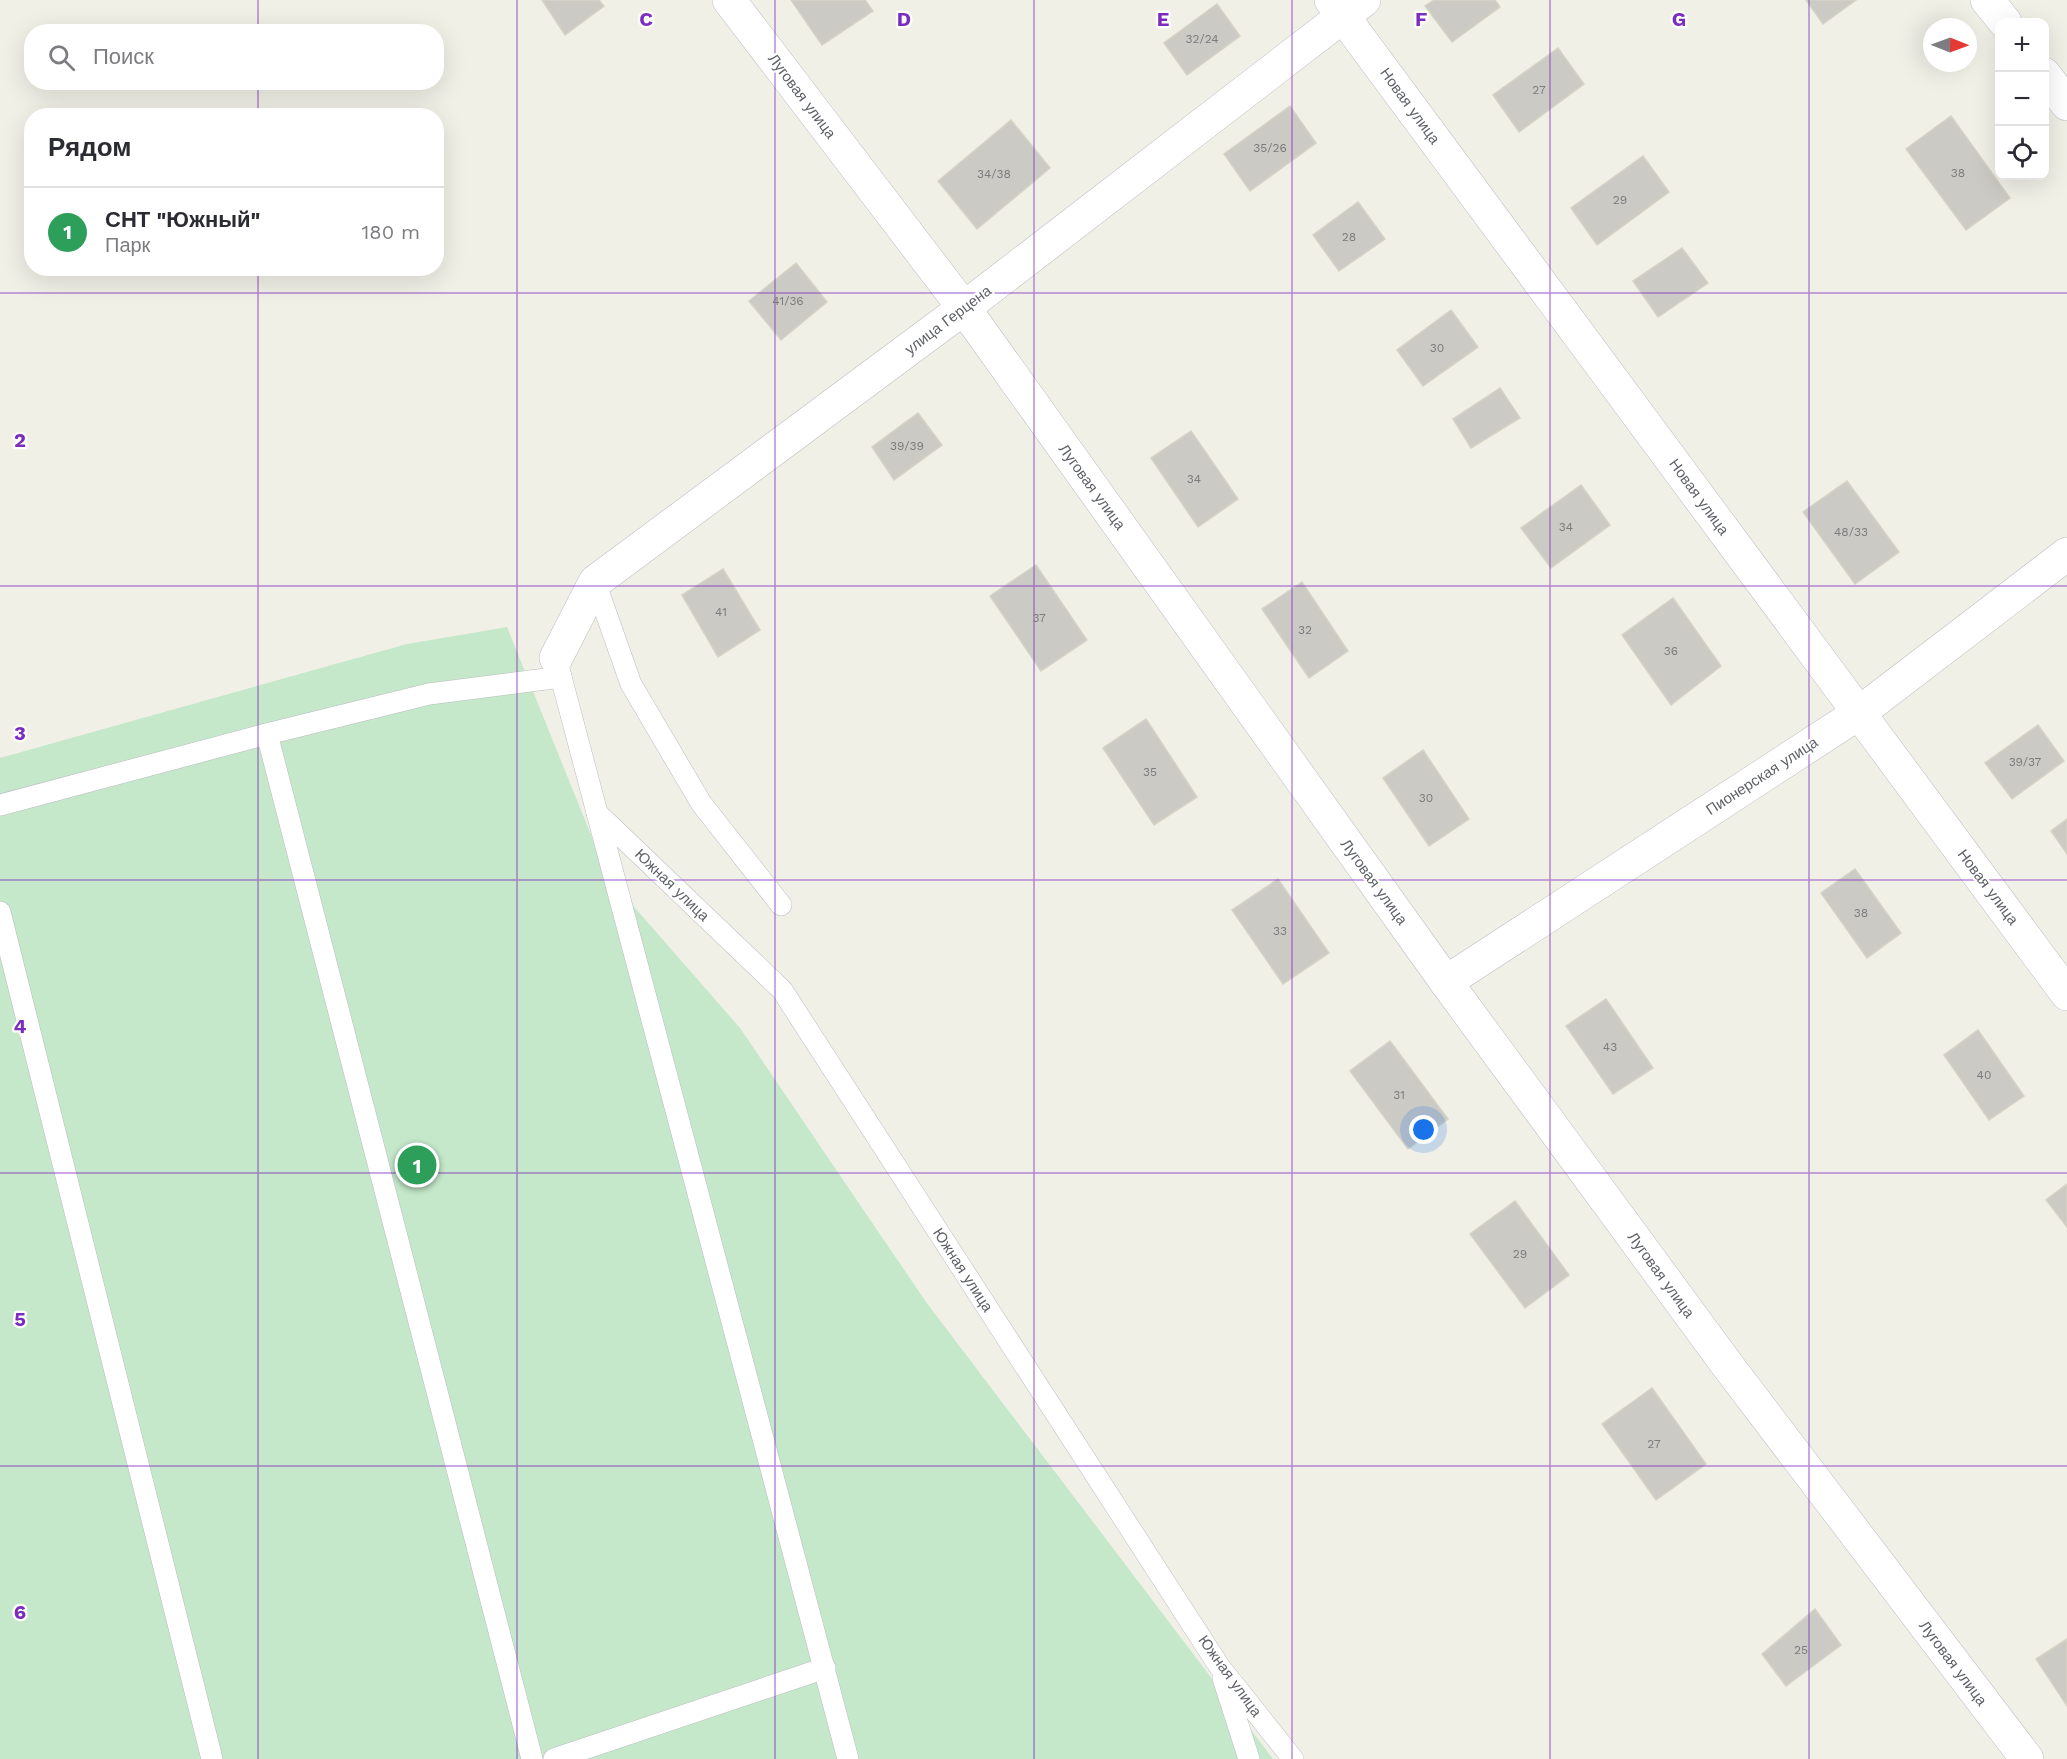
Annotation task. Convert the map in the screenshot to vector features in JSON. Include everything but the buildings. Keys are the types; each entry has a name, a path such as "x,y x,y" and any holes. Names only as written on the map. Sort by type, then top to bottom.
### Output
{"street":[{"name":"Луговая улица","path":"729,0 964,308 1446,982 1728,1366 2027,1759"},
{"path":"1988,0 2002,18"},
{"name":"улица Герцена","path":"558,667 595,582 964,308 1346,6"},
{"name":"Новая улица","path":"1346,6 1859,713 2067,994"},
{"path":"2049,81 2067,104"},
{"name":"Пионерская улица","path":"1446,982 1859,713 2067,554"}],"lane":[{"path":"595,582 631,684 701,803 781,905"},
{"path":"0,805 267,734 429,694 558,667 848,1759"},
{"path":"267,734 532,1759"},
{"name":"Южная улица","path":"597,813 782,990 1220,1666 1293,1759"},
{"path":"0,912 212,1759"},
{"path":"1220,1666 1249,1759"},
{"path":"554,1759 825,1668"}],"green space":[{"path":"507,627 608,877 740,1028 926,1302 1273,1759 0,1759 0,758 407,644"}],"place":[{"name":"СНТ \"Южный\"","path":"417,1165"}]}
